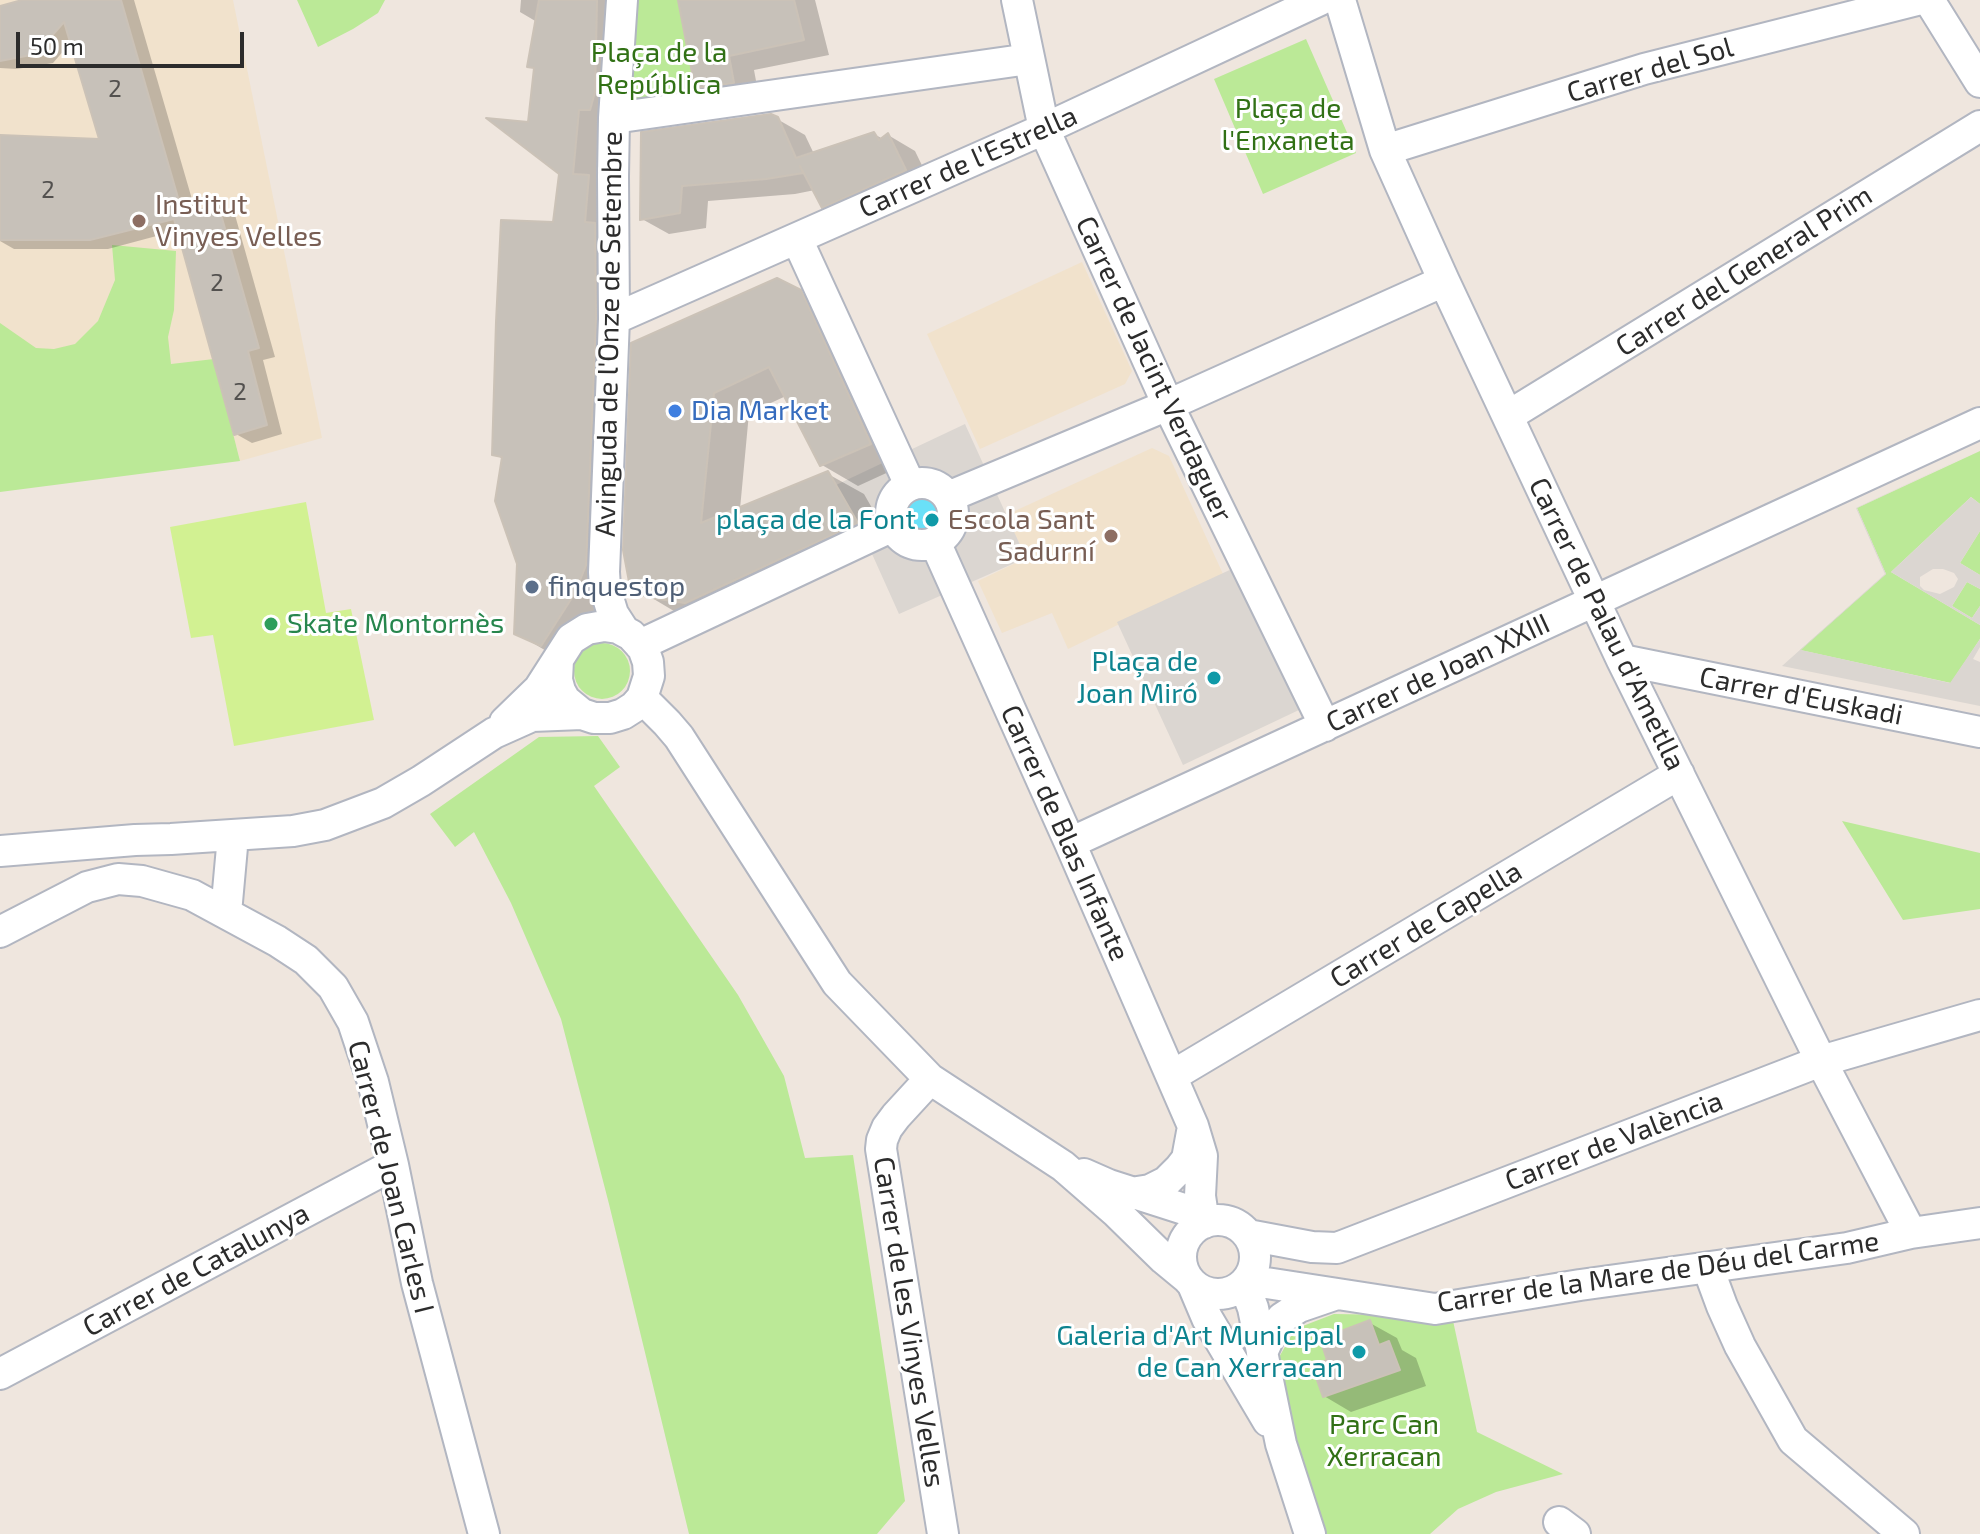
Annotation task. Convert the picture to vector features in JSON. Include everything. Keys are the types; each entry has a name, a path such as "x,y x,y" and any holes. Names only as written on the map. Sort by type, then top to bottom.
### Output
{"street":[{"name":"Avinguda de l'Onze de Setembre","path":"604,572 614,319 614,118 622,0"},
{"name":"Carrer de Jacint Verdaguer","path":"1017,0 1044,129 1168,405 1325,726"},
{"name":"Carrer de l'Estrella","path":"614,319 1044,129 1320,0"},
{"name":"Carrer de Palau d'Ametlla","path":"1340,0 1385,150 1444,281 1622,660 1821,1061 1911,1233"},
{"name":"Carrer del Sol","path":"1385,150 1644,69 1917,0"},
{"path":"1929,0 1977,70"},
{"path":"614,118 1029,59"},
{"name":"Carrer del General Prim","path":"1508,416 1980,126"},
{"path":"797,239 910,485"},
{"path":"948,497 1168,405 1444,281"},
{"name":"Carrer de Joan XXIII","path":"1070,843 1980,423"},
{"path":"914,483 928,483 941,489 948,497 953,510 952,523 944,536 929,544 915,544 900,537 891,517 893,502 902,490 914,483"},
{"path":"604,572 613,614 632,638 648,662 649,676 642,698 623,714 594,718 572,707 560,691 557,680 566,648 596,626 604,626 632,638 893,526"},
{"name":"Carrer de Blas Infante","path":"935,542 1193,1126 1202,1156 1200,1196 1203,1224"},
{"path":"489,736 539,689 594,609 604,572"},
{"name":"Carrer d'Euskadi","path":"1622,660 1980,732"},
{"path":"642,698 679,737 837,983 930,1079 1063,1166 1164,1259 1190,1281 1202,1291 1223,1295 1245,1282 1253,1270 1255,1258 1248,1235 1240,1227 1221,1220 1203,1224 1190,1233 1181,1250 1181,1260 1190,1281 1207,1318 1281,1444"},
{"path":"0,851 233,836 325,825 383,803 489,736 532,716 582,714"},
{"name":"Carrer de Capella","path":"1172,1076 1679,774"},
{"path":"226,913 233,836"},
{"path":"160,886 171,839"},
{"name":"Carrer de Joan Carles I","path":"0,932 87,887 118,879 142,881 192,895 277,941 306,960 333,987 353,1022 373,1082 417,1283 484,1534"},
{"name":"Carrer de València","path":"1248,1235 1312,1247 1337,1248 1821,1061 1980,1015"},
{"name":"Carrer de les Vinyes Velles","path":"930,1079 887,1128 881,1149 943,1534"},
{"path":"1131,1193 1150,1190 1166,1182 1180,1168 1187,1159 1193,1126"},
{"name":"Carrer de Catalunya","path":"0,1374 393,1165"},
{"path":"1063,1166 1131,1193 1187,1210 1203,1224"},
{"name":"Carrer de la Mare de Déu del Carme","path":"1245,1282 1435,1309 1580,1285 1847,1248 1911,1233 1980,1223"},
{"path":"1708,1268 1740,1346 1793,1440 1904,1534"},
{"path":"1245,1282 1281,1444 1310,1534"},
{"name":"Carrer de la Mare de Déu del Carme","path":"1262,1353 1282,1318 1299,1307 1335,1295"}],"shaded area":[{"name":"Institut Vinyes Velles","path":"0,0 233,0 322,438 240,461 236,445 0,477"},
{"name":"Escola Sant Sadurní","path":"1082,262 1132,371 1125,384 980,449 927,334"},
{"name":"plaça de la Font","path":"965,424 1026,558 899,614 859,525 836,485"},
{"name":"Escola Sant Sadurní","path":"1152,448 1169,456 1223,574 1068,649 1052,613 1002,633 978,581 1026,558 1006,515"},
{"path":"1980,450 1857,508 1886,574 1801,650 1950,683 1980,639 1980,647 1973,659 1980,662 1980,706 1782,666 1885,574 1856,508"},
{"path":"1971,497 1980,504 1980,531 1960,563 1980,575 1980,589 1967,582 1952,606 1972,618 1980,606 1980,625 1891,572","holes":["1933,569 1954,573 1958,579 1954,587 1940,594 1920,586 1920,577"]},
{"name":"Plaça de Joan Miró","path":"1234,568 1301,709 1183,765 1117,622"}],"green space":[{"path":"297,0 385,0 378,13 318,47"},
{"name":"Plaça de la República","path":"632,0 687,0 679,3 697,98 623,108"},
{"name":"Plaça de l'Enxaneta","path":"1306,39 1356,153 1263,194 1214,79"},
{"path":"112,245 176,251 174,310 168,337 171,364 214,359 240,461 0,492 0,323 36,348 54,349 75,344 98,321 115,280"},
{"path":"1980,451 1980,504 1971,497 1891,572 1980,625 1980,639 1951,683 1800,650 1886,574 1857,508"},
{"name":"Skate Montornès","path":"306,502 326,613 351,609 374,720 234,746 213,635 191,638 170,527"},
{"path":"1980,531 1980,575 1960,563"},
{"path":"1967,582 1980,589 1980,606 1972,618 1952,606"},
{"path":"602,643 622,651 630,671 622,691 602,699 582,691 574,671 582,651"},
{"path":"598,736 620,767 594,786 738,995 784,1076 805,1158 853,1155 905,1501 877,1534 689,1534 561,1019 511,903 474,832 455,847 430,814 539,737"},
{"path":"1842,821 1980,853 1980,909 1903,920"},
{"name":"Parc Can Xerracan","path":"1334,1314 1452,1316 1477,1432 1563,1474 1496,1492 1458,1509 1430,1534 1310,1534 1278,1359 1295,1329"}],"water":[{"path":"921,489 937,495 943,511 937,527 921,533 905,527 899,511 905,495"}],"building":[{"path":"22,0 121,0 183,215 218,204 259,348 248,351 267,425 234,435 174,219 90,240 0,240 0,135 99,139 64,22 36,54 0,61 0,6"},
{"path":"539,0 597,0 595,92 590,110 579,110 573,174 589,175 585,222 595,223 596,319 586,565 575,593 541,646 514,634 517,564 495,501 502,457 492,455 496,322 501,220 553,222 559,174 486,118 528,122 534,68 527,67"},
{"path":"678,0 794,0 804,40 729,56 734,83 695,88"},
{"path":"771,114 778,117 796,158 874,132 879,140 888,133 906,170 822,208 800,166 803,173 682,186 680,213 640,220 641,132"},
{"path":"777,278 801,290 871,444 820,466 769,367 714,393 701,523 828,471 858,523 685,603 646,597 630,587 623,550 631,343"},
{"name":"Galeria d'Art Municipal de Can Xerracan","path":"1370,1320 1379,1345 1389,1341 1400,1370 1323,1397 1312,1366 1327,1360 1320,1339"}],"place":[{"name":"Institut Vinyes Velles","path":"139,221"},
{"name":"Dia Market","path":"675,411"},
{"name":"plaça de la Font","path":"932,520"},
{"name":"Escola Sant Sadurní","path":"1111,536"},
{"name":"finquestop","path":"532,587"},
{"name":"Skate Montornès","path":"271,624"},
{"name":"Plaça de Joan Miró","path":"1214,678"},
{"name":"Galeria d'Art Municipal de Can Xerracan","path":"1359,1352"}]}
